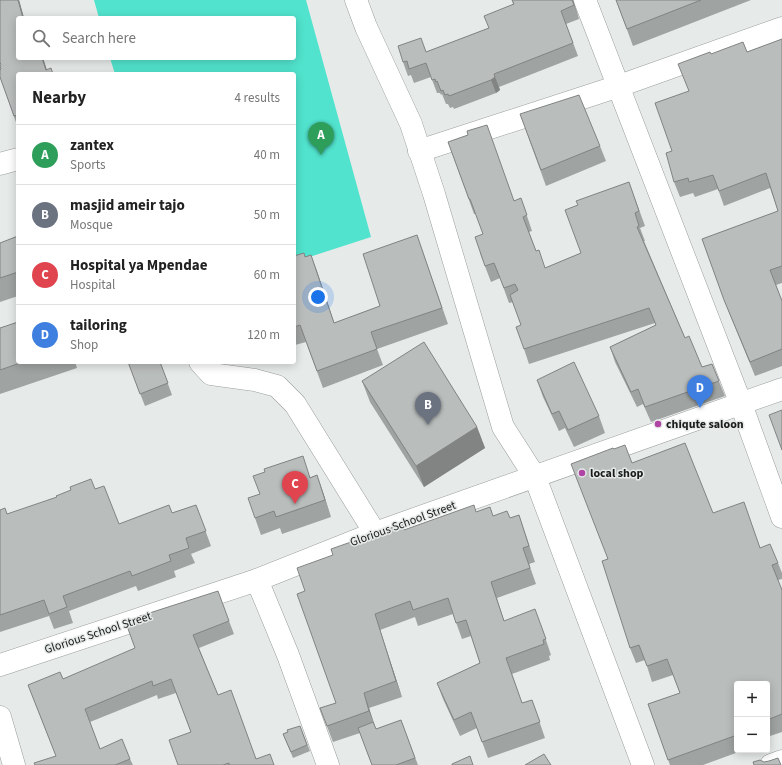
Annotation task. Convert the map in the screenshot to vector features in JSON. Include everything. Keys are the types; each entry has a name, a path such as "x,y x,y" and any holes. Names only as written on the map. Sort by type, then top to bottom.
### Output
{"street":[{"path":"356,0 366,27 410,124 436,202 503,427 534,477 643,765"},
{"path":"585,0 741,404 782,517"},
{"path":"419,151 619,86 782,28"},
{"path":"0,164 16,160"},
{"path":"202,364 211,374 255,380 277,386 295,404 375,533"},
{"name":"Glorious School Street","path":"0,665 258,580 375,533 782,389"},
{"path":"258,580 288,655 328,765"},
{"path":"0,717 14,765"},
{"path":"771,765 782,761"}],"green space":[{"path":"94,0 306,0 371,237 296,261 296,72 114,72 111,60 296,60 296,16 98,16"}],"building":[{"path":"0,0 18,0 22,16 16,16 16,60 43,60 46,70 51,68 52,72 16,72 16,116 14,116 0,77"},
{"path":"512,0 572,0 574,5 561,11 573,43 494,74 495,77 491,80 449,96 448,94 445,95 443,90 441,91 435,79 432,80 426,63 409,69 407,61 403,62 398,46 421,38 426,52 489,28 484,16 514,4"},
{"path":"616,0 701,0 627,29"},
{"path":"782,39 782,266 770,270 782,301 782,349 750,362 724,300 702,239 778,211 766,173 719,191 713,175 689,182 688,178 674,182 666,153 672,151 655,103 689,91 678,64 743,42 747,52"},
{"path":"579,95 600,146 541,170 520,114"},
{"path":"487,125 514,201 521,198 527,215 523,217 536,251 539,250 545,268 581,253 565,210 578,205 576,201 629,182 639,211 635,213 639,226 637,227 685,338 689,336 702,367 712,364 719,381 645,407 638,389 631,392 610,347 656,325 649,308 524,349 516,327 521,325 510,295 518,290 515,284 504,288 494,263 485,266 475,237 483,234 448,142 468,135 467,131"},
{"path":"417,235 442,308 371,332 377,349 317,371 300,325 296,326 296,255 304,253 305,257 311,255 334,323 380,306 363,254"},
{"path":"16,237 16,273 0,278 0,243"},
{"path":"16,323 16,364 17,364 0,370 0,328"},
{"path":"424,342 477,427 416,466 362,381"},
{"path":"574,362 599,416 568,430 559,411 552,414 537,380"},
{"path":"129,364 161,364 168,383 140,394"},
{"path":"782,410 782,450 769,415"},
{"path":"685,443 713,513 744,502 760,548 770,544 778,563 772,565 782,590 782,714 770,719 770,681 734,681 734,736 668,760 648,704 680,693 667,659 647,666 639,645 630,648 602,561 608,559 571,464 625,445 632,463"},
{"path":"303,456 310,478 317,475 325,500 276,517 274,511 255,518 248,498 260,494 253,476 265,472 264,469"},
{"path":"91,479 95,489 104,486 119,524 169,505 172,513 196,505 206,531 186,538 189,548 169,555 171,561 132,576 130,571 63,596 67,607 49,614 44,600 0,615 0,510 5,508 7,514 57,497 56,496 71,490 70,487"},
{"path":"474,505 476,512 490,507 493,516 507,511 510,518 519,515 529,546 523,548 530,568 491,582 504,621 535,609 546,639 543,640 544,644 506,658 522,703 532,700 540,722 482,742 471,712 454,720 437,683 480,663 466,620 456,623 448,598 413,610 410,601 375,614 396,681 364,693 369,711 327,726 320,708 336,703 297,594 305,591 297,568 333,555 331,549 402,524 404,530"},
{"path":"218,591 229,621 193,635 218,695 231,690 256,759 270,754 274,765 229,765 229,763 223,765 178,765 169,740 191,732 171,679 153,686 152,681 85,709 100,749 122,739 130,759 115,765 35,765 34,763 56,756 28,685 60,672 63,679 135,648 127,626 138,622 137,617"},
{"path":"401,720 415,758 396,765 372,765 358,728 373,722 376,729"},
{"path":"300,726 307,745 291,752 283,734 288,732 287,730"},
{"path":"544,754 551,765 525,765"},
{"path":"470,756 473,765 452,765 452,764"},
{"path":"778,758 781,765 754,765 753,762 760,760 764,762"}],"place":[{"name":"zantex","path":"321,155"},
{"name":"tailoring","path":"700,408"},
{"name":"chiqute saloon","path":"658,424"},
{"name":"masjid ameir tajo","path":"428,425"},
{"name":"local shop","path":"582,473"},
{"name":"Hospital ya Mpendae","path":"295,504"}]}
